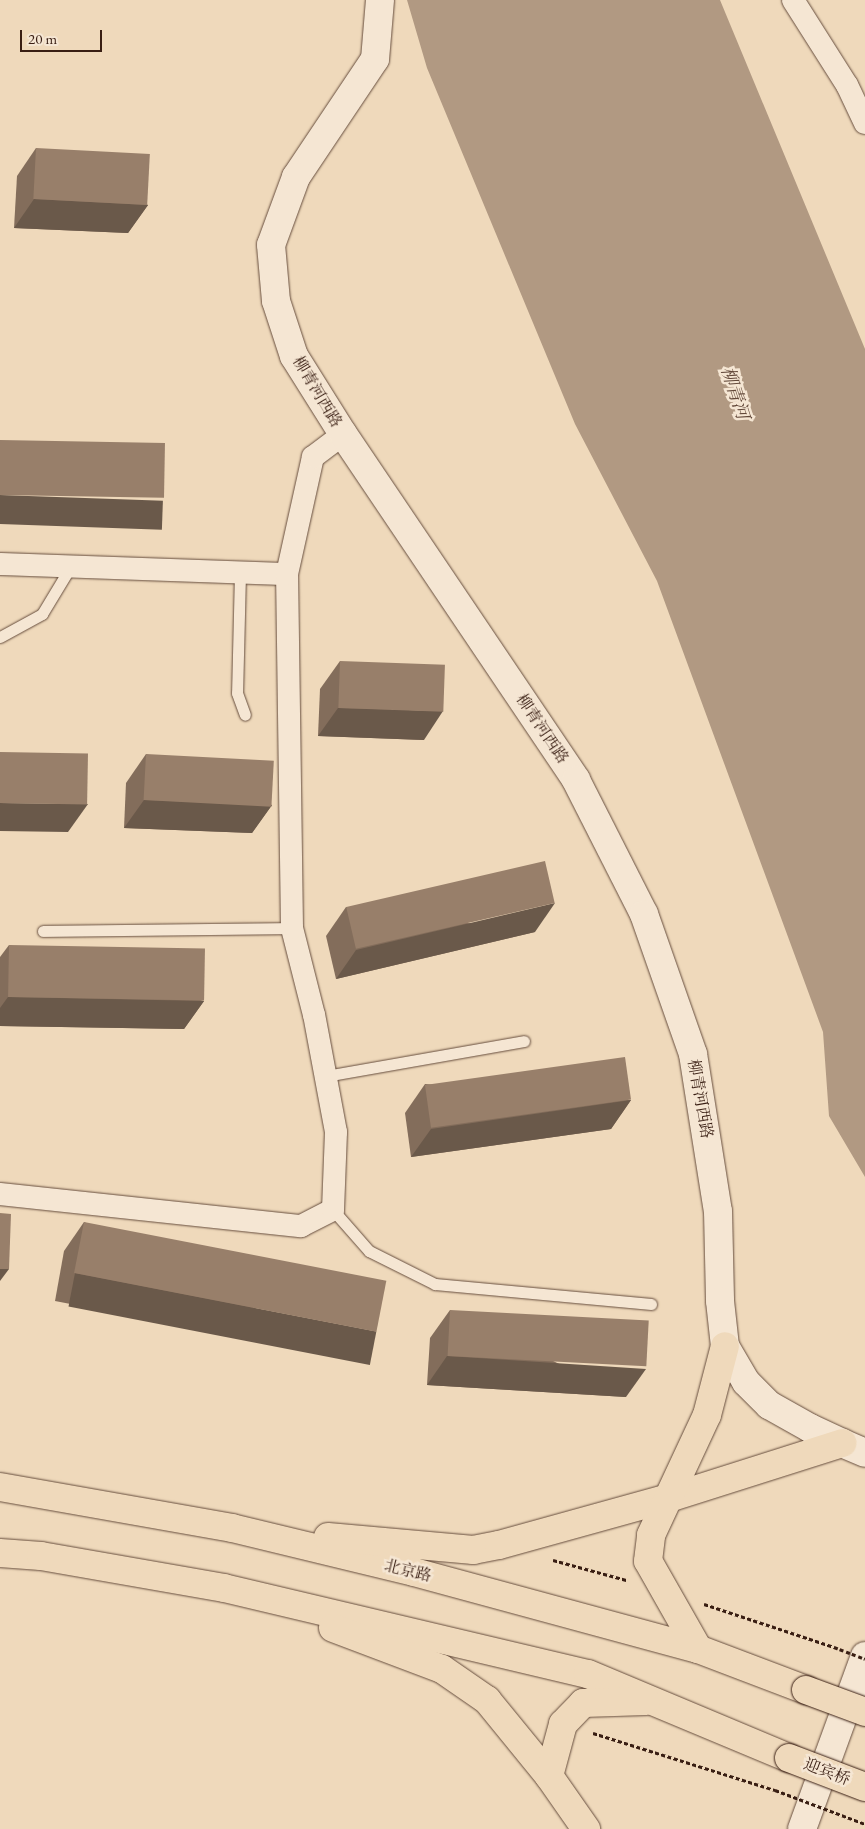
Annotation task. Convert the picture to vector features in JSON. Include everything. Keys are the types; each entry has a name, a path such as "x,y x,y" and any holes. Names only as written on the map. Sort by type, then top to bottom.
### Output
{"main road":[{"path":"698,1649 648,1562 651,1534 707,1414 725,1346"},
{"path":"232,1528 473,1550 854,1448"},
{"name":"北京路","path":"0,1487 232,1528 414,1572 698,1649 865,1712"},
{"path":"0,1553 41,1556 224,1588 588,1674 657,1701"},
{"path":"224,1588 442,1669 487,1700 549,1776 586,1829"},
{"path":"549,1776 563,1724 582,1703 657,1701"},
{"name":"迎宾桥","path":"657,1701 789,1758 865,1787"}],"street":[{"name":"柳青河西路","path":"380,0 375,59 296,177 271,245 276,301 294,356 343,434 576,780 644,914 692,1054 718,1211 720,1301 725,1346 746,1382 769,1405 810,1428 854,1448"},
{"path":"793,0 847,85 865,123"},
{"path":"0,1194 301,1226 333,1210 336,1132 314,1015 292,928 288,574 312,456 343,434"},
{"path":"0,564 288,574"},
{"path":"802,1829 865,1657"}],"lane":[{"path":"0,637 42,614 71,566"},
{"path":"240,572 237,693 245,715"},
{"path":"43,932 292,928"},
{"path":"326,1076 524,1041"},
{"path":"333,1210 369,1251 435,1284 650,1304"}],"path":[{"path":"834,1647 865,1657"},
{"path":"563,1724 775,1790 865,1824"}],"water":[{"name":"柳青河","path":"407,0 720,0 865,349 865,1177 829,1116 823,1032 657,581 575,424 427,68"}],"building":[{"path":"36,148 150,154 147,205 33,199"},
{"path":"0,440 165,443 164,498 0,495"},
{"path":"340,661 445,665 443,712 338,708"},
{"path":"0,752 88,754 87,805 0,803"},
{"path":"146,754 274,761 271,807 144,800"},
{"path":"545,861 555,903 356,949 346,907"},
{"path":"9,945 205,948 204,1000 8,997"},
{"path":"625,1057 631,1100 431,1128 425,1085"},
{"path":"0,1213 11,1214 9,1269 0,1269"},
{"path":"84,1222 386,1281 376,1332 74,1273"},
{"path":"450,1310 649,1320 646,1366 448,1356"}]}
